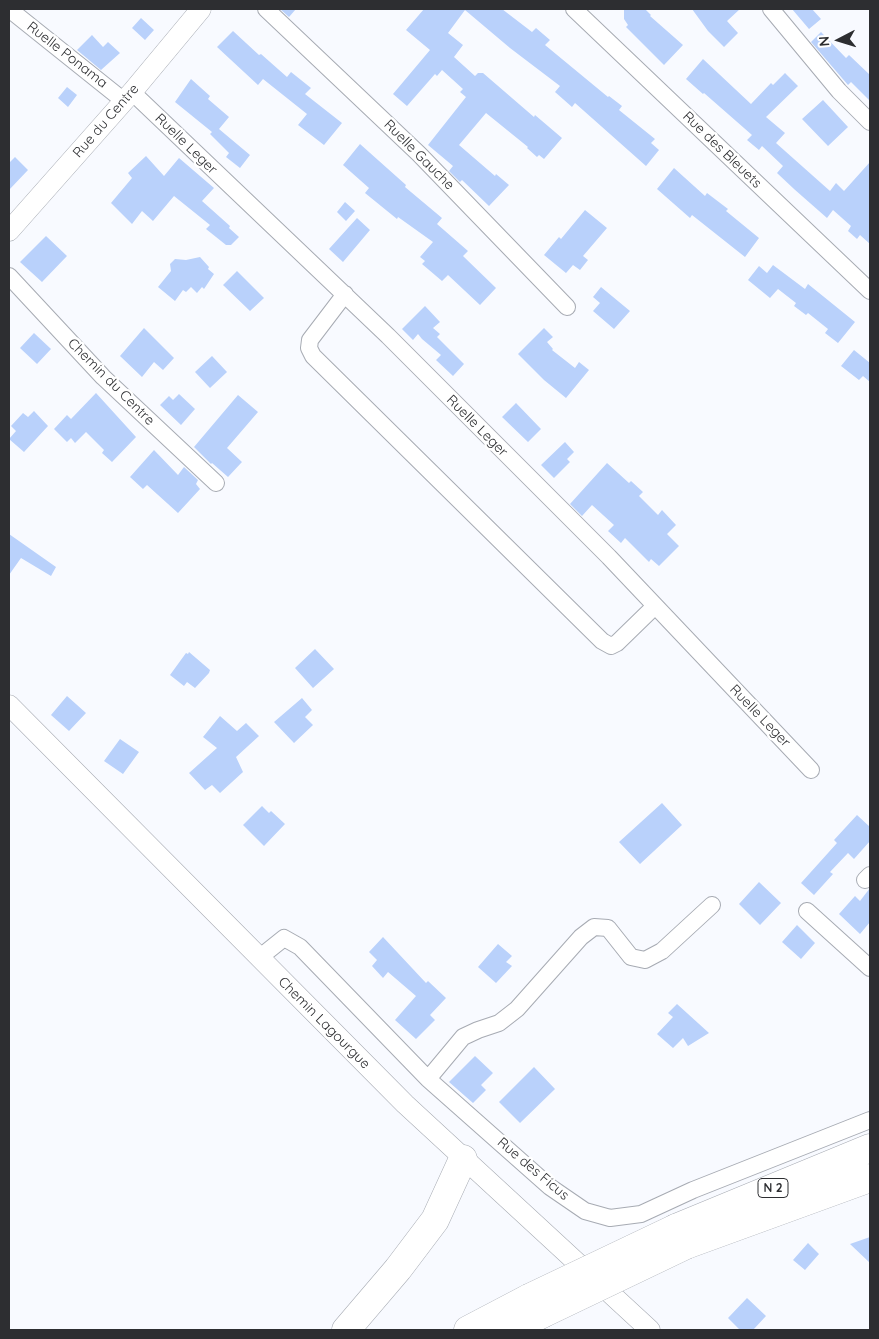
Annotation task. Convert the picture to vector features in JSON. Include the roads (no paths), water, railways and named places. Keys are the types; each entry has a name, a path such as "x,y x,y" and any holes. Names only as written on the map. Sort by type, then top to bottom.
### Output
{"highway":[{"name":"N 2","path":"468,1330 536,1306 870,1148"},
{"path":"346,1330 398,1269 436,1220 463,1159"},
{"name":"N 2","path":"681,1236 870,1178"},
{"name":"N 2","path":"512,1330 536,1306"}],"street":[{"name":"Ruelle Ponama","path":"9,9 128,96"},
{"name":"Rue du Centre","path":"9,231 128,96 201,9"},
{"name":"Ruelle Gauche","path":"266,9 419,154 567,307"},
{"name":"Rue des Bleuets","path":"574,9 870,291"},
{"path":"771,9 838,92 870,122"},
{"name":"Ruelle Leger","path":"128,96 344,294 609,557 811,770"},
{"name":"Chemin du Centre","path":"9,276 103,377 216,484"},
{"path":"344,294 310,340 309,348 314,356 602,641 611,646 617,643 655,606"},
{"name":"Chemin Lagourgue","path":"9,704 405,1104 650,1330"},
{"path":"428,1079 463,1037 499,1023 517,1009 581,936 594,927 608,928 631,957 645,960 662,951 712,905"},
{"path":"807,910 870,968"},
{"name":"Rue des Ficus","path":"260,958 284,938 300,947 428,1079 550,1188 585,1210 610,1218 641,1214 694,1190 870,1120"}]}
